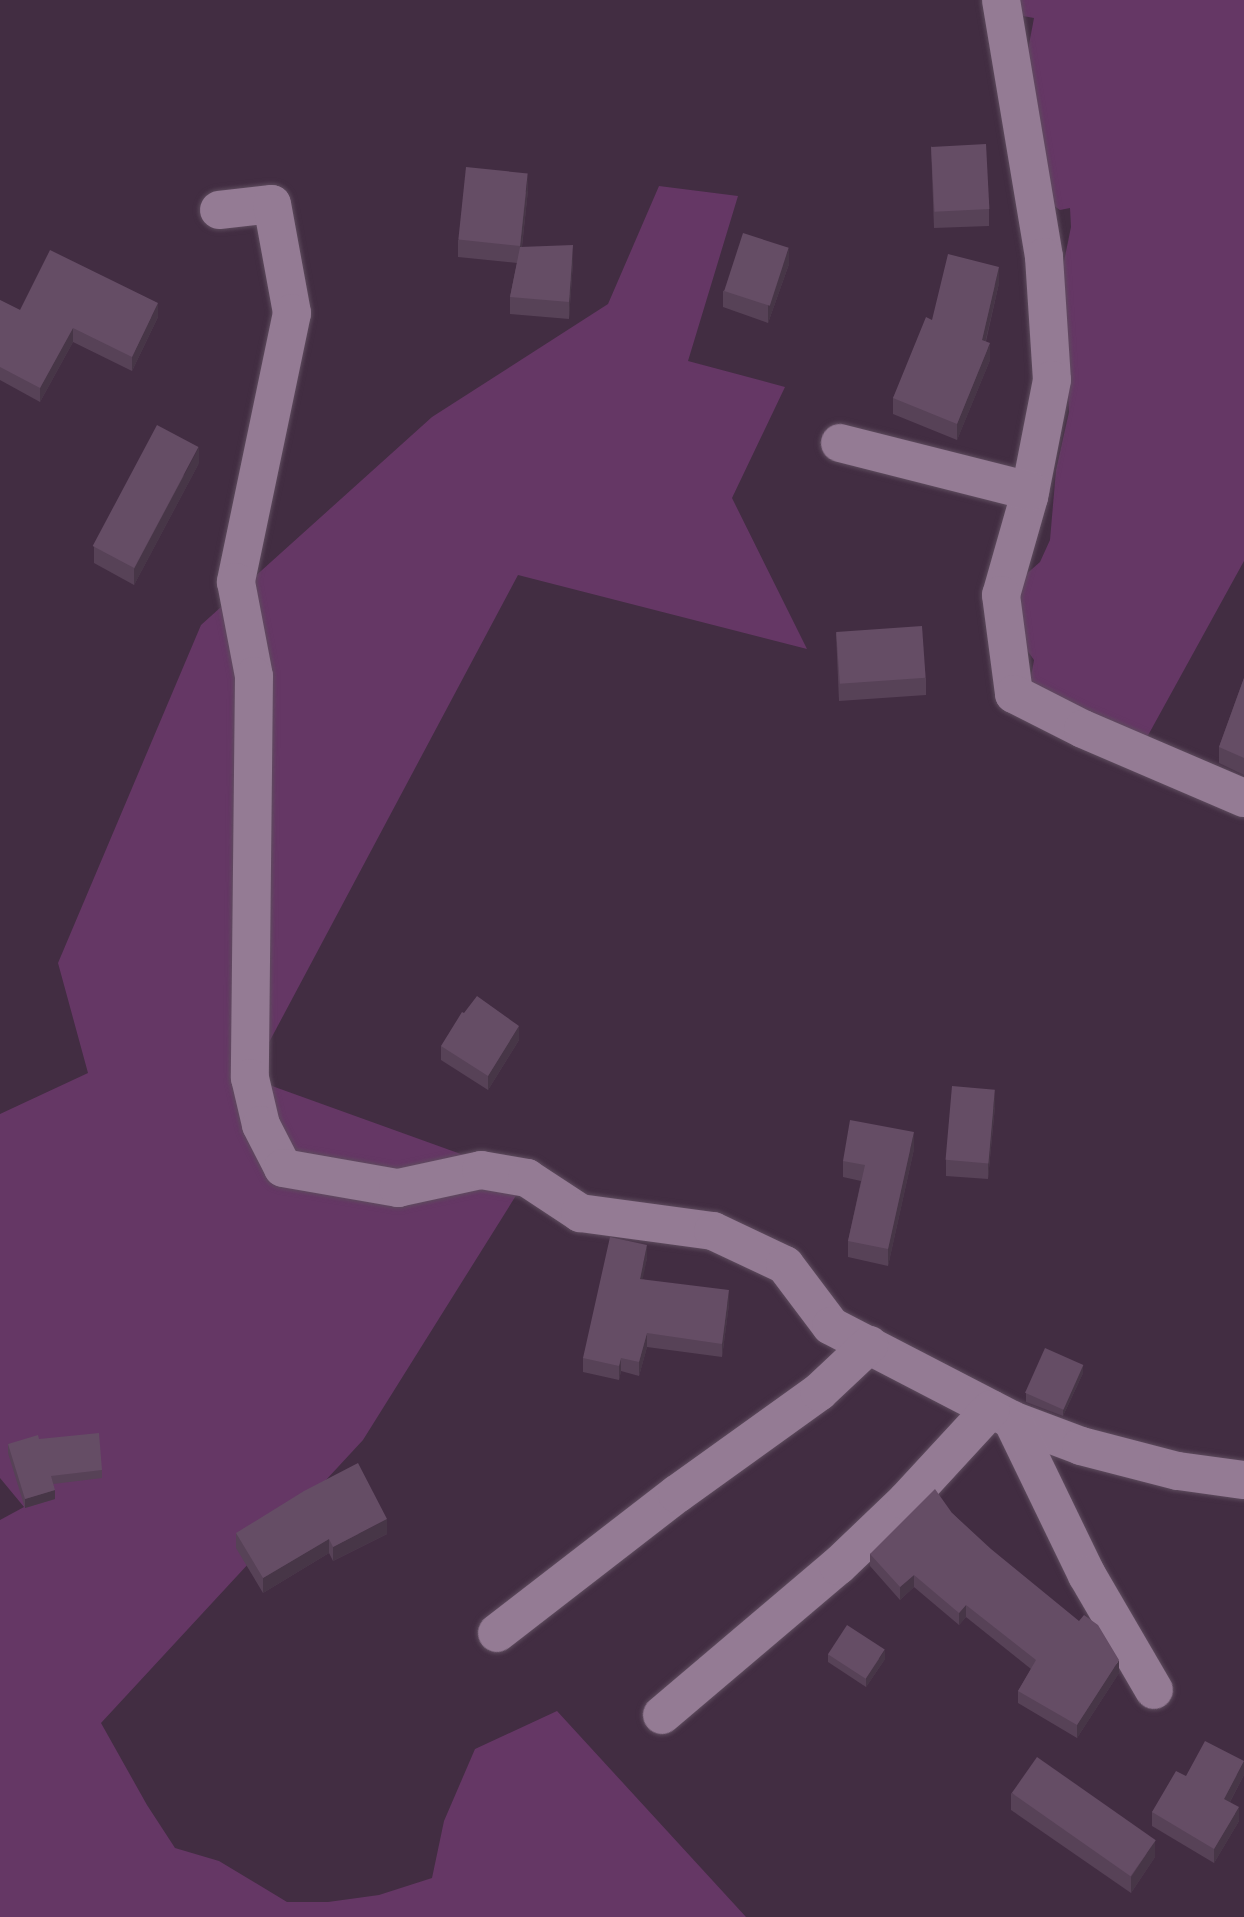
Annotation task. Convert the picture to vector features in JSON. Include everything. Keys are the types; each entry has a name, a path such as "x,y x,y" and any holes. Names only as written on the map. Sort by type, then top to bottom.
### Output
{"street":[{"path":"1001,0 1044,257 1052,380 1030,491 1000,595 1014,694 1083,729 1244,798"},
{"path":"219,210 272,204 292,313 236,582 254,676 250,1079 261,1125 283,1168 398,1188 481,1170 527,1178 580,1213 713,1231 785,1265 831,1326 1001,1415 1081,1446 1178,1471 1244,1480"},
{"path":"840,443 1030,491"},
{"path":"497,1633 677,1494 819,1392 869,1345"},
{"path":"1001,1415 1087,1575 1154,1690"},
{"path":"662,1715 847,1557 1001,1415"}],"shaded area":[{"path":"1011,0 1244,0 1244,561 1146,739 1101,722 1030,682 1034,660 1027,650 1011,597 1024,576 1040,562 1050,540 1056,470 1069,412 1062,271 1071,227 1070,208 1060,210 1051,204 1027,55 1034,18 1023,16"},
{"path":"659,186 738,196 688,361 785,387 732,498 807,649 518,575 250,1078 527,1178 363,1440 101,1723 147,1805 175,1848 219,1861 287,1902 328,1902 379,1895 432,1878 444,1821 475,1749 557,1711 746,1917 0,1917 0,1520 24,1507 0,1478 0,1114 88,1073 58,963 201,625 432,417 608,304"}],"building":[{"path":"986,144 989,209 934,212 931,147"},
{"path":"466,167 528,173 520,246 458,240"},
{"path":"743,233 789,248 770,306 724,291"},
{"path":"573,245 569,302 510,297 520,247"},
{"path":"50,250 158,303 132,357 73,328 40,388 0,367 0,300 20,310"},
{"path":"948,254 999,267 982,340 990,343 957,424 893,398 926,317 932,320"},
{"path":"157,425 198,447 134,568 93,546"},
{"path":"922,626 926,678 840,684 836,632"},
{"path":"1244,678 1244,758 1219,747"},
{"path":"477,996 519,1026 488,1076 441,1046 462,1012 464,1013"},
{"path":"952,1086 995,1090 988,1163 946,1160"},
{"path":"850,1120 914,1132 888,1249 848,1241 865,1165 843,1161"},
{"path":"610,1237 647,1245 640,1279 729,1290 722,1344 647,1333 639,1362 621,1358 619,1366 583,1358"},
{"path":"1045,1348 1083,1365 1063,1410 1025,1393"},
{"path":"99,1433 102,1470 51,1476 55,1490 25,1499 8,1444 38,1435 39,1439"},
{"path":"358,1463 387,1519 333,1547 329,1539 263,1578 236,1533 304,1491"},
{"path":"935,1489 952,1513 991,1549 1079,1621 1084,1615 1098,1625 1119,1660 1077,1725 1018,1691 1036,1660 966,1605 959,1613 914,1575 900,1587 870,1554"},
{"path":"847,1625 885,1650 866,1679 828,1654"},
{"path":"1205,1741 1244,1761 1224,1799 1239,1807 1214,1849 1152,1812 1176,1771 1186,1776"},
{"path":"1037,1757 1156,1840 1131,1876 1012,1793"}]}
